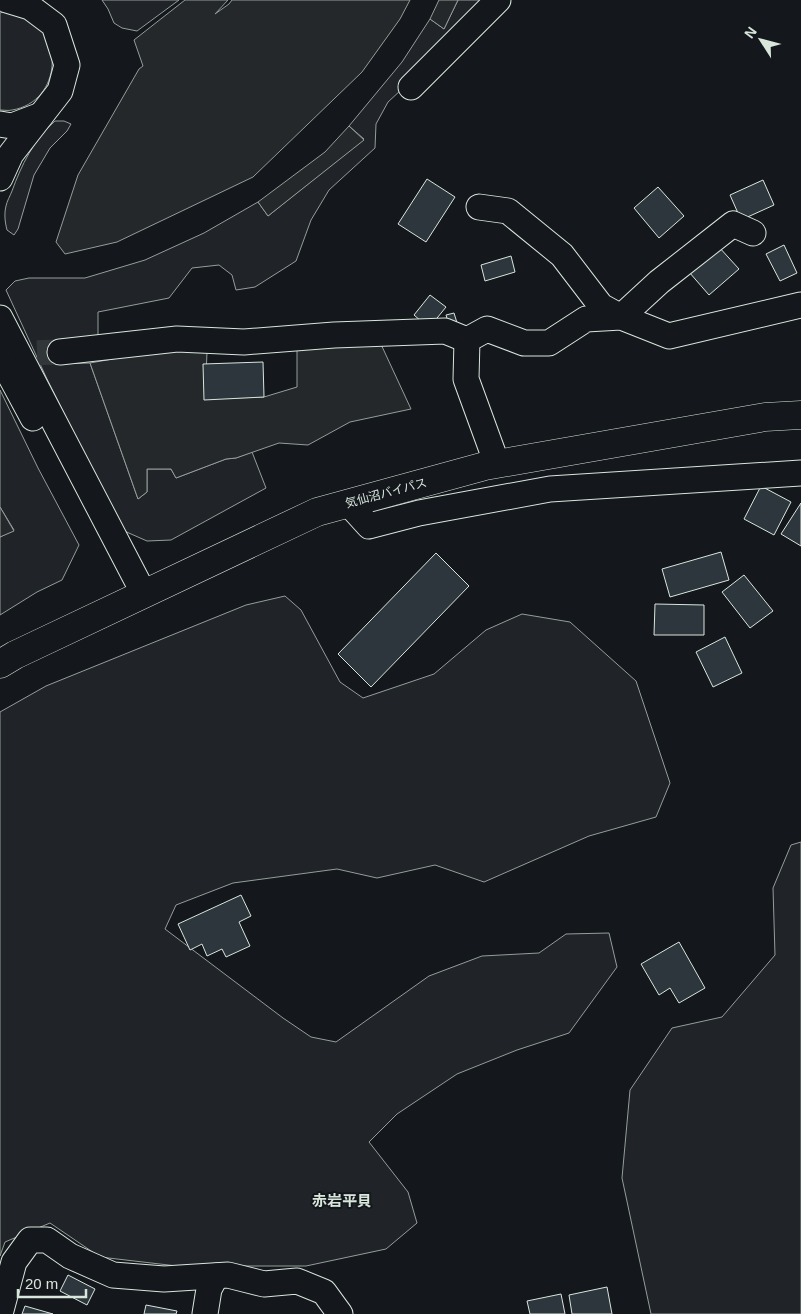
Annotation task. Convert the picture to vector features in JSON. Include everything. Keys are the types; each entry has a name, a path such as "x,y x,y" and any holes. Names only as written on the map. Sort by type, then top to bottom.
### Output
{"highway":[{"name":"気仙沼バイパス","path":"0,664 15,655 317,512 484,466 764,417 801,416"}],"street":[{"path":"0,178 11,154 60,91 67,65 54,26 30,6 7,0"},
{"path":"411,88 498,0"},
{"path":"4,130 41,115"},
{"path":"479,207 508,211 562,255 601,306 621,317 669,336 801,305"},
{"path":"467,340 487,329 524,343 549,343 586,319 621,317 659,282 733,224 753,233"},
{"path":"0,318 137,597"},
{"path":"60,352 177,339 244,342 324,336 445,331 467,340"},
{"path":"467,340 466,379 497,464"},
{"path":"0,357 137,597"},
{"path":"349,504 369,526 419,513 550,489 801,473"},
{"path":"776,474 801,490"},
{"path":"0,1314 14,1262 30,1240 47,1240 70,1256 113,1275 164,1279 228,1275 264,1284 297,1281 324,1292 340,1314"},
{"path":"205,1314 209,1289 216,1276"}],"shaded area":[{"path":"102,0 179,0 137,31 122,28 114,23"},
{"path":"185,0 228,0 215,14 232,0 410,0 400,19 362,72 253,177 117,242 65,254 56,242 78,175 139,69 143,66 134,40"},
{"path":"439,0 458,0 444,29 430,19"},
{"path":"458,0 490,0 388,102 376,124 375,148 329,190 311,220 296,261 255,287 236,290 232,275 219,265 192,268 169,298 98,312 98,337 54,341 55,364 90,363 138,499 147,492 147,469 171,469 176,478 226,459 236,458 252,452 266,488 171,540 147,541 122,530 47,379 6,290 15,281 29,278 85,278 145,260 204,233 258,202 268,216 364,139 349,126 402,62 430,19 444,29"},
{"path":"0,13 18,14 34,22 45,35 51,49 52,65 49,80 41,94 29,104 12,110 0,110"},
{"path":"55,121 64,121 71,124 67,131 50,148 34,175 18,229 14,235 6,227 5,209 7,202 29,153 47,128"},
{"path":"349,126 364,140 268,216 258,202 325,152"},
{"path":"379,340 411,409 350,422 308,445 279,443 236,458 226,459 176,478 171,469 147,469 147,492 138,499 90,363 146,353 200,348 207,352 205,399 264,397 297,387 297,344"},
{"path":"0,390 38,468 79,545 62,580 37,592 0,615 0,537 14,530 0,507"},
{"path":"0,507 14,531 0,537"},
{"path":"285,596 301,610 340,682 363,698 434,674 486,630 522,614 570,622 636,681 670,783 656,817 589,836 484,882 435,865 377,878 337,869 233,883 176,905 165,929 311,1037 336,1042 429,976 482,956 539,953 566,934 609,933 617,967 569,1033 517,1050 457,1074 397,1114 369,1142 408,1192 417,1223 386,1249 306,1266 177,1266 100,1257 50,1223 5,1242 0,1256 0,712 46,686 246,605"},
{"path":"801,842 801,1314 651,1314 622,1178 630,1090 672,1028 722,1017 775,955 773,888 791,845"}],"building":[{"path":"427,179 455,197 426,242 398,224"},
{"path":"763,180 774,205 741,220 730,195"},
{"path":"658,187 684,216 659,238 634,208"},
{"path":"784,245 797,273 780,281 766,254"},
{"path":"718,246 739,269 709,295 689,272"},
{"path":"511,256 515,272 485,281 481,265"},
{"path":"430,295 446,307 429,328 414,315"},
{"path":"454,313 458,326 450,328 446,315"},
{"path":"263,362 264,397 204,400 203,364"},
{"path":"761,486 791,502 774,535 744,519"},
{"path":"801,503 801,546 781,534"},
{"path":"721,552 729,580 670,597 662,569"},
{"path":"436,553 469,586 371,687 338,654"},
{"path":"744,575 773,611 750,628 722,592"},
{"path":"655,604 704,605 704,635 654,635"},
{"path":"725,637 742,673 713,687 696,652"},
{"path":"241,895 251,916 239,922 250,946 226,957 222,949 207,956 202,944 190,950 178,924"},
{"path":"679,942 705,988 679,1003 670,988 659,995 641,964"},
{"path":"68,1275 95,1289 87,1305 60,1291"},
{"path":"607,1287 612,1314 572,1314 569,1295"},
{"path":"561,1294 565,1314 530,1314 527,1301"},
{"path":"146,1305 177,1311 176,1314 144,1314"},
{"path":"25,1306 53,1314 22,1314"}],"tunnel":[{"path":"0,354 60,352"}],"district":[{"name":"赤岩平貝","path":"342,1201"}]}
